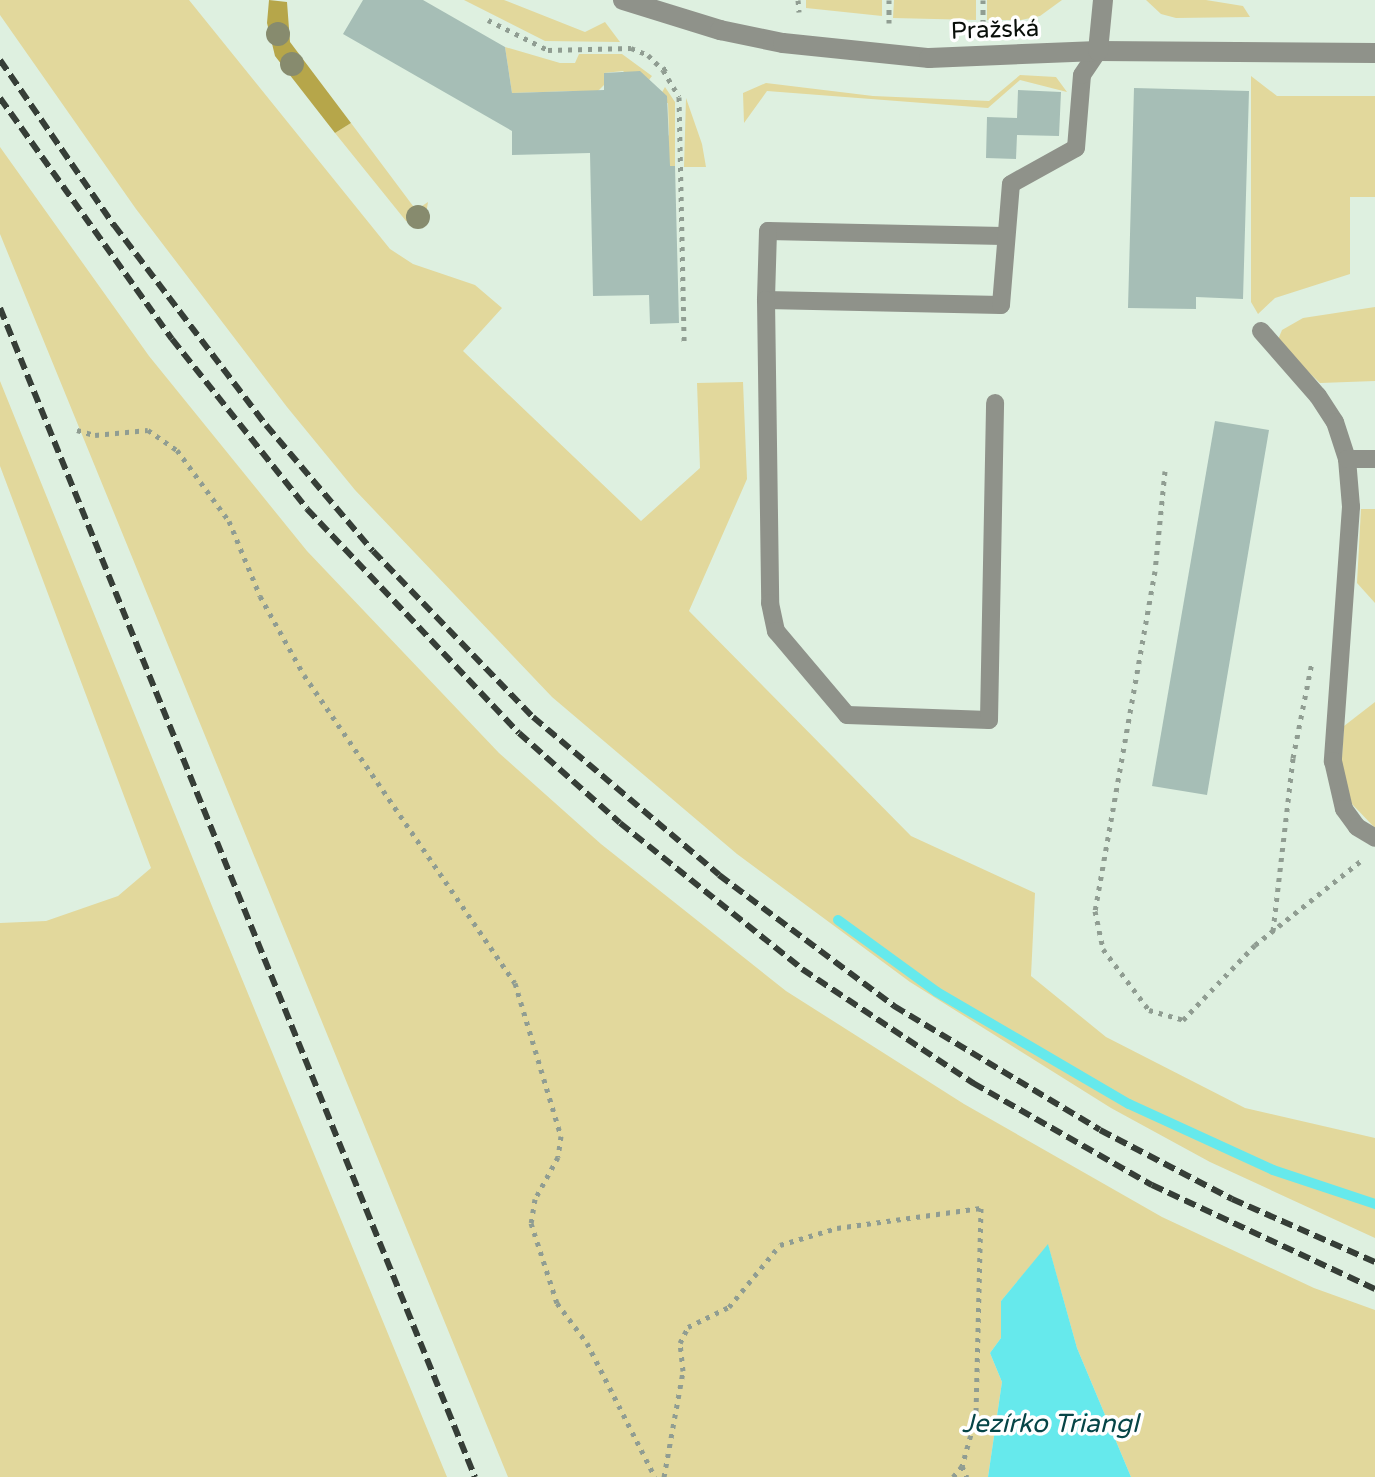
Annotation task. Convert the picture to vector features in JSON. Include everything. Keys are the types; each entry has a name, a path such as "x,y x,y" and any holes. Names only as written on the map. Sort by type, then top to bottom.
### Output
{"street":[{"name":"Pražská","path":"623,0 720,30 863,53 1001,59 1098,51 1375,53"},
{"path":"1098,51 1103,0"}],"lane":[{"path":"766,300 1001,305 1003,236 1011,184 1033,167 1076,148 1082,75 1098,51"},
{"path":"995,403 989,720 847,715 776,631 770,603 768,231 1003,236"},
{"path":"1261,331 1318,396 1335,422 1347,459 1351,507 1333,761 1344,809 1372,845"},
{"path":"1347,459 1375,459"}],"path":[{"path":"798,0 799,12"},
{"path":"889,0 889,23"},
{"path":"983,0 983,26"},
{"path":"488,20 548,50 638,50 666,68 679,97 684,346"},
{"path":"77,430 95,435 148,430 177,450 229,521 260,596 304,675 515,983 561,1136 558,1157 535,1199 531,1223 557,1303 587,1343 655,1477"},
{"path":"1165,471 1155,571 1095,911 1097,935 1132,991 1149,1010 1175,1021 1191,1016 1211,989 1372,845"},
{"path":"1273,931 1293,758 1312,660"},
{"path":"664,1477 683,1371 680,1343 688,1327 729,1307 780,1245 837,1228 981,1208 976,1416 962,1466 953,1477"},
{"path":"962,1466 967,1477"}],"shaded area":[{"path":"0,0 189,0 390,249 413,264 475,285 502,308 463,351 641,521 700,468 697,383 743,382 747,479 689,611 911,836 1035,893 1031,976 1106,1037 1245,1108 1375,1138 1375,1238 1210,1162 1111,1108 910,982 737,854 552,697 355,490 287,407 136,209 0,15"},
{"path":"269,0 287,2 290,42 351,123 335,133 275,56 267,23"},
{"path":"464,0 504,0 585,32 605,22 620,42 545,41"},
{"path":"806,0 882,0 882,16 806,8"},
{"path":"894,0 976,0 976,20 893,18"},
{"path":"987,0 1062,0 1040,16 1021,20 987,20"},
{"path":"1146,0 1206,0 1243,6 1250,17 1176,18 1161,14"},
{"path":"505,47 560,63 575,63 579,54 622,54 652,76 642,89 623,71 604,73 604,85 585,104 573,91 512,93"},
{"path":"1020,75 1056,77 1067,92 1020,80 988,108 767,91 744,123 743,93 766,83 873,96 989,101"},
{"path":"1251,76 1277,96 1375,96 1375,197 1350,197 1350,274 1275,298 1258,314 1251,302"},
{"path":"665,87 675,102 675,166 639,167 669,135 668,103 656,103"},
{"path":"686,98 702,144 706,167 684,167"},
{"path":"351,123 416,210 428,202 425,221 406,221 335,133"},
{"path":"0,147 149,356 307,551 499,753 601,844 786,991 964,1104 1162,1217 1314,1288 1375,1310 1375,1477 1131,1477 1077,1348 1048,1245 1001,1301 1001,1338 990,1353 1002,1382 988,1477 508,1477 0,234"},
{"path":"1375,307 1375,381 1320,383 1277,342 1282,330 1303,318"},
{"path":"0,381 447,1477 0,1477 0,923 46,921 118,896 151,868 0,466"},
{"path":"1361,509 1375,509 1375,603 1357,583"},
{"path":"1375,702 1375,828 1350,802 1341,773 1344,726"}],"water":[{"name":"Jezírko Triangl","path":"1048,1244 1077,1348 1131,1477 988,1477 1002,1382 990,1353 1001,1338 1001,1301"}],"building":[{"path":"363,0 423,0 505,47 512,93 604,90 604,73 640,71 667,96 670,166 675,166 679,323 650,324 649,295 593,296 590,153 512,155 512,131 343,34"},
{"path":"1134,88 1249,91 1243,299 1196,297 1196,309 1128,308"},
{"path":"1018,90 1061,92 1059,136 1017,135 1016,159 986,158 987,117 1017,118"},
{"path":"1215,421 1269,430 1207,795 1152,786"}],"waterway":[{"path":"838,920 937,992 1129,1104 1273,1170 1375,1204"}],"railway":[{"path":"0,60 114,225 266,425 373,551 533,717 719,875 894,1006 1100,1130 1232,1199 1375,1262"},
{"path":"0,98 172,339 307,509 519,733 620,823 802,969 973,1083 1152,1185 1375,1289"},
{"path":"0,308 475,1477"}]}
